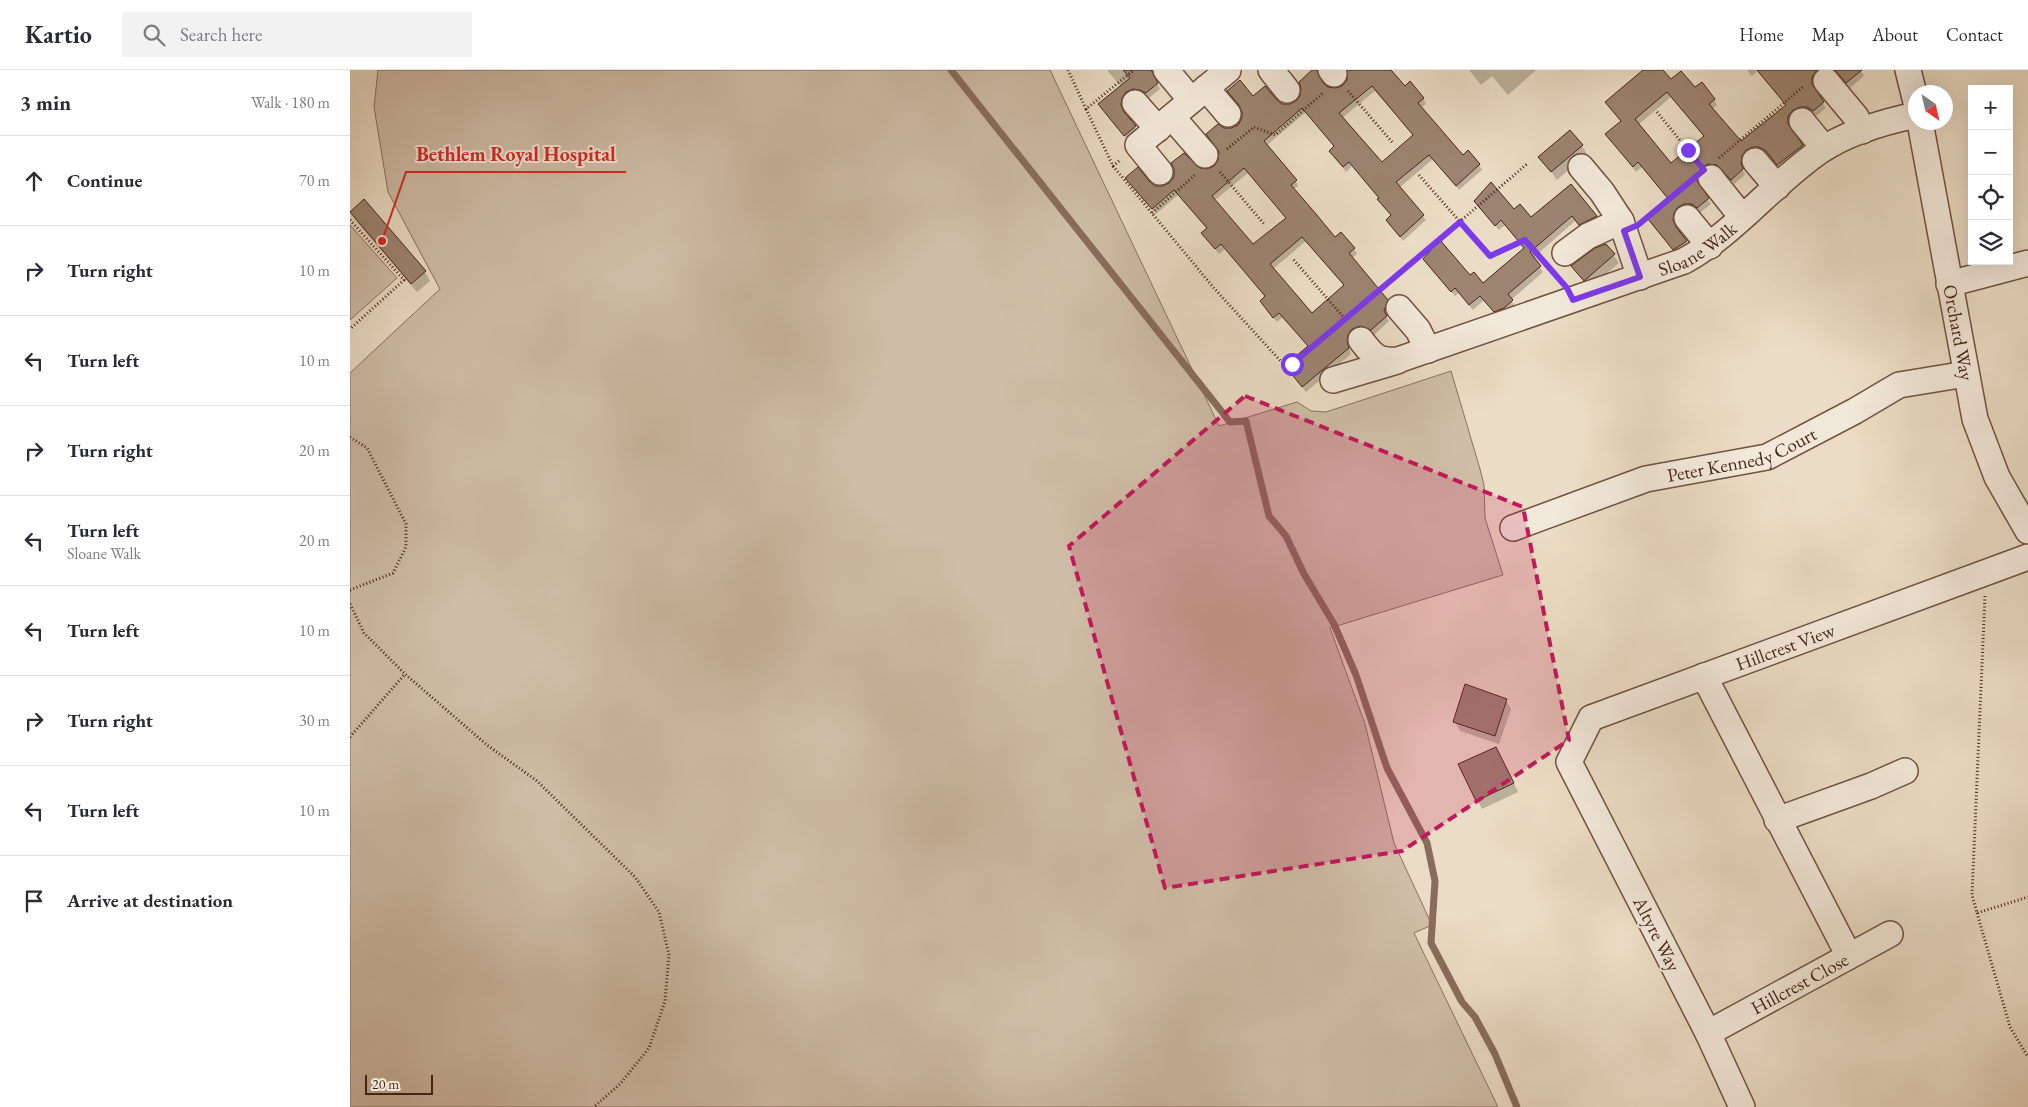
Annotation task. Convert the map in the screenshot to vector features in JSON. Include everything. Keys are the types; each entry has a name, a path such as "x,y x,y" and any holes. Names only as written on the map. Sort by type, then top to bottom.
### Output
{"street":[{"path":"1166,70 1228,114"},
{"path":"1160,172 1138,145 1228,70"},
{"path":"1271,70 1287,90"},
{"path":"1908,70 1912,85"},
{"path":"1815,83 1856,117 1862,130"},
{"path":"1136,103 1165,123 1208,158"},
{"name":"Sloane Walk","path":"1333,380 1428,350 1684,261 1710,246 1824,148 1862,130 1908,117"},
{"path":"1802,121 1824,148"},
{"name":"Orchard Way","path":"1921,130 1975,419 1989,458 2006,494 2028,531"},
{"path":"1755,161 1777,187"},
{"path":"1581,168 1602,192 1623,226 1640,277"},
{"path":"1705,169 1742,217"},
{"path":"1687,218 1710,246"},
{"path":"1554,257 1588,236 1623,226"},
{"path":"1949,284 2028,263"},
{"path":"1399,308 1418,330 1428,350"},
{"name":"Sloane Walk","path":"1361,340 1377,358 1385,361 1398,360"},
{"name":"Peter Kennedy Court","path":"1513,528 1646,479 1767,457 1855,411 1899,385 1966,374"},
{"name":"Hillcrest View","path":"1569,762 1591,718 2028,557"},
{"path":"1704,676 1849,956"},
{"name":"Altyre Way","path":"1569,762 1708,1033 1742,1107"},
{"path":"1777,820 1871,786 1905,771"},
{"name":"Hillcrest Close","path":"1708,1033 1890,934"}],"path":[{"path":"1068,70 1113,166 1214,287 1287,368 1527,164"},
{"path":"1086,109 1134,70"},
{"path":"1152,213 1208,158 1254,127 1275,135 1330,79"},
{"path":"1623,226 1638,225 1705,169 1815,83"},
{"path":"1356,100 1392,142"},
{"path":"1657,112 1705,169"},
{"path":"1113,166 1138,145"},
{"path":"1208,158 1264,224"},
{"path":"1419,175 1490,256 1525,240 1554,257"},
{"path":"350,220 404,280 350,329"},
{"path":"1292,258 1345,319"},
{"path":"350,437 367,448 406,524 406,548 393,573 350,590"},
{"path":"1986,573 1972,895 2010,1027 2028,1057"},
{"path":"350,604 364,633 405,674 487,745 537,781 635,877 659,912 668,955 665,1001 649,1048 620,1084 594,1107"},
{"path":"350,737 405,674"},
{"path":"1977,913 2028,896"}],"highlighted area":[{"path":"1245,396 1523,507 1569,740 1402,851 1165,888 1069,546"}],"shaded area":[{"path":"378,70 1050,70 1219,426 1297,402 1311,411 1326,412 1451,371 1480,469 1484,485 1485,518 1503,575 1330,628 1365,724 1394,843 1432,925 1414,933 1498,1107 350,1107 350,373 440,289 388,192 374,107"},
{"path":"350,225 397,278 350,320"}],"building":[{"path":"1123,70 1151,70 1158,83 1146,93 1133,89 1126,92 1122,98 1121,105 1124,112 1136,126 1124,136 1098,104 1130,78"},
{"path":"1312,70 1317,70 1323,83 1328,87 1335,88 1342,86 1347,80 1347,70 1391,70 1405,86 1410,81 1424,98 1418,103 1463,155 1468,150 1480,164 1456,186 1429,155 1396,182 1424,215 1400,237 1386,220 1391,215 1377,199 1379,198 1349,162 1343,167 1329,151 1334,146 1302,108 1264,141 1297,180 1291,185 1335,237 1341,232 1355,248 1349,253 1388,300 1384,311 1387,316 1371,330 1360,326 1352,329 1347,341 1349,348 1302,387 1290,372 1295,368 1290,361 1308,346 1279,313 1273,318 1260,301 1265,296 1221,244 1215,249 1201,233 1207,228 1174,190 1152,209 1125,178 1138,167 1155,186 1163,186 1174,177 1174,169 1171,163 1184,153 1200,168 1207,169 1214,166 1218,160 1219,152 1206,134 1218,124 1224,128 1238,125 1242,118 1239,105 1227,91 1240,80 1253,96 1265,86 1282,104 1290,104 1300,96 1301,88 1299,82","holes":["1372,86 1413,135 1382,162 1339,113","1244,168 1286,218 1253,244 1212,196","1302,237 1344,285 1312,313 1270,264"]},
{"path":"1643,70 1663,70 1671,79 1681,71 1695,87 1702,82 1715,99 1709,104 1741,141 1786,105 1757,70 1817,70 1812,77 1812,84 1824,102 1813,111 1807,107 1800,107 1793,110 1788,116 1788,124 1803,145 1777,165 1766,151 1759,147 1753,147 1746,150 1742,156 1741,163 1743,169 1731,180 1717,165 1708,164 1702,167 1698,173 1697,181 1709,198 1697,208 1692,204 1684,204 1678,207 1674,213 1673,220 1687,241 1673,250 1648,219 1670,201 1638,162 1633,167 1605,134 1621,121 1605,102","holes":["1667,92 1704,136 1671,163 1635,119"]},
{"path":"1835,70 1862,70 1846,83"},
{"path":"1570,130 1583,145 1551,172 1538,157"},
{"path":"1491,182 1514,209 1520,204 1531,217 1571,184 1597,216 1579,225 1572,216 1530,252 1541,266 1508,294 1513,300 1504,308 1494,312 1480,296 1469,305 1455,288 1451,292 1423,259 1440,240 1470,275 1474,272 1483,283 1524,248 1501,220 1495,226 1474,201"},
{"path":"364,199 426,271 411,284 350,212"},
{"path":"1606,244 1615,254 1584,281 1571,266 1595,248"},
{"path":"1465,684 1507,699 1495,736 1453,722"},
{"path":"1496,747 1514,783 1476,801 1458,764"}],"waterway":[{"path":"951,70 1230,422 1246,421 1269,516 1286,536 1304,574 1334,624 1356,675 1387,768 1427,843 1435,881 1431,943 1462,1002 1475,1017 1495,1054 1517,1107"}],"place":[{"name":"Bethlem Royal Hospital","path":"382,241"}],"route":[{"path":"1292,364 1460,222 1490,256 1525,240 1567,288 1573,300 1640,277 1624,231 1638,225 1704,170 1688,150"}]}
